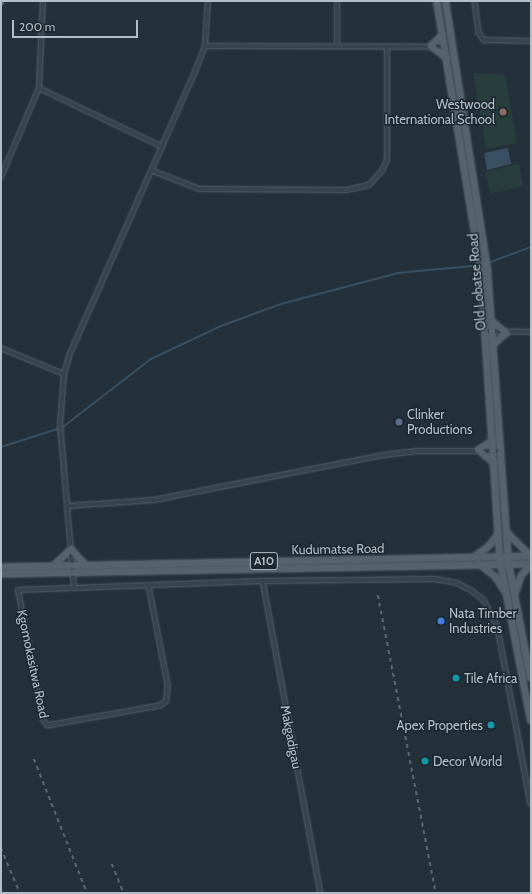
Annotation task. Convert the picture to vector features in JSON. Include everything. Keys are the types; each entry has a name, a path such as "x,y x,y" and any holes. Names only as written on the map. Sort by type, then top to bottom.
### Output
{"main road":[{"name":"Old Lobatse Road","path":"437,1 474,222 485,331 501,560 531,720"},
{"name":"Old Lobatse Road","path":"446,1 482,221 492,321 500,451 509,560 531,678"},
{"path":"443,34 432,46 447,58"},
{"path":"452,40 445,47 455,57"},
{"path":"492,321 507,333 493,346"},
{"path":"492,441 479,450 494,463"},
{"path":"507,532 531,556"},
{"path":"474,557 488,547 498,534"},
{"path":"53,566 71,549 86,565"},
{"name":"Kudumatse Road","path":"1,567 474,557 509,560 531,556"},
{"name":"Kudumatse Road","path":"1,574 73,574 479,564 501,560"},
{"name":"Kudumatse Road","path":"509,560 531,564"},
{"path":"479,564 494,576 506,593"},
{"path":"516,597 519,581 531,564"}],"street":[{"path":"1,178 39,88 43,1"},
{"path":"74,588 60,426 61,392 64,374 69,356 153,171 205,46 208,1"},
{"path":"337,1 337,46"},
{"path":"475,1 479,33 484,40 531,41"},
{"path":"205,46 445,47"},
{"path":"153,171 200,190 347,190 369,185 379,175 387,160 387,47"},
{"path":"39,88 163,147"},
{"path":"485,331 507,333 531,332"},
{"path":"1,348 64,374"},
{"path":"67,506 154,500 384,454 419,451 500,451"},
{"path":"149,586 263,581 435,579 457,583 484,600 498,628 531,804"},
{"name":"Makgadigau","path":"263,581 321,893"},
{"name":"Kgomokasitwa Road","path":"149,586 168,685 167,702 160,706 48,726 43,720 18,590 74,588 149,586"}],"green space":[{"path":"473,73 505,74 517,143 486,149"},
{"path":"519,164 523,186 490,194 485,172"}],"water":[{"path":"508,148 511,164 487,170 484,153"}],"waterway":[{"path":"491,262 531,247"},
{"path":"63,427 151,359 221,326 281,304 398,273 472,266"},
{"path":"1,447 58,429"}],"railway":[{"path":"1,5 6,1"},
{"path":"378,595 436,893"},
{"path":"34,759 87,893"},
{"path":"1,848 20,893"},
{"path":"112,864 124,893"}],"place":[{"name":"Westwood International School","path":"503,112"},
{"name":"Clinker Productions","path":"399,422"},
{"name":"Nata Timber Industries","path":"441,621"},
{"name":"Tile Africa","path":"456,678"},
{"name":"Apex Properties","path":"491,725"},
{"name":"Decor World","path":"425,761"}]}
